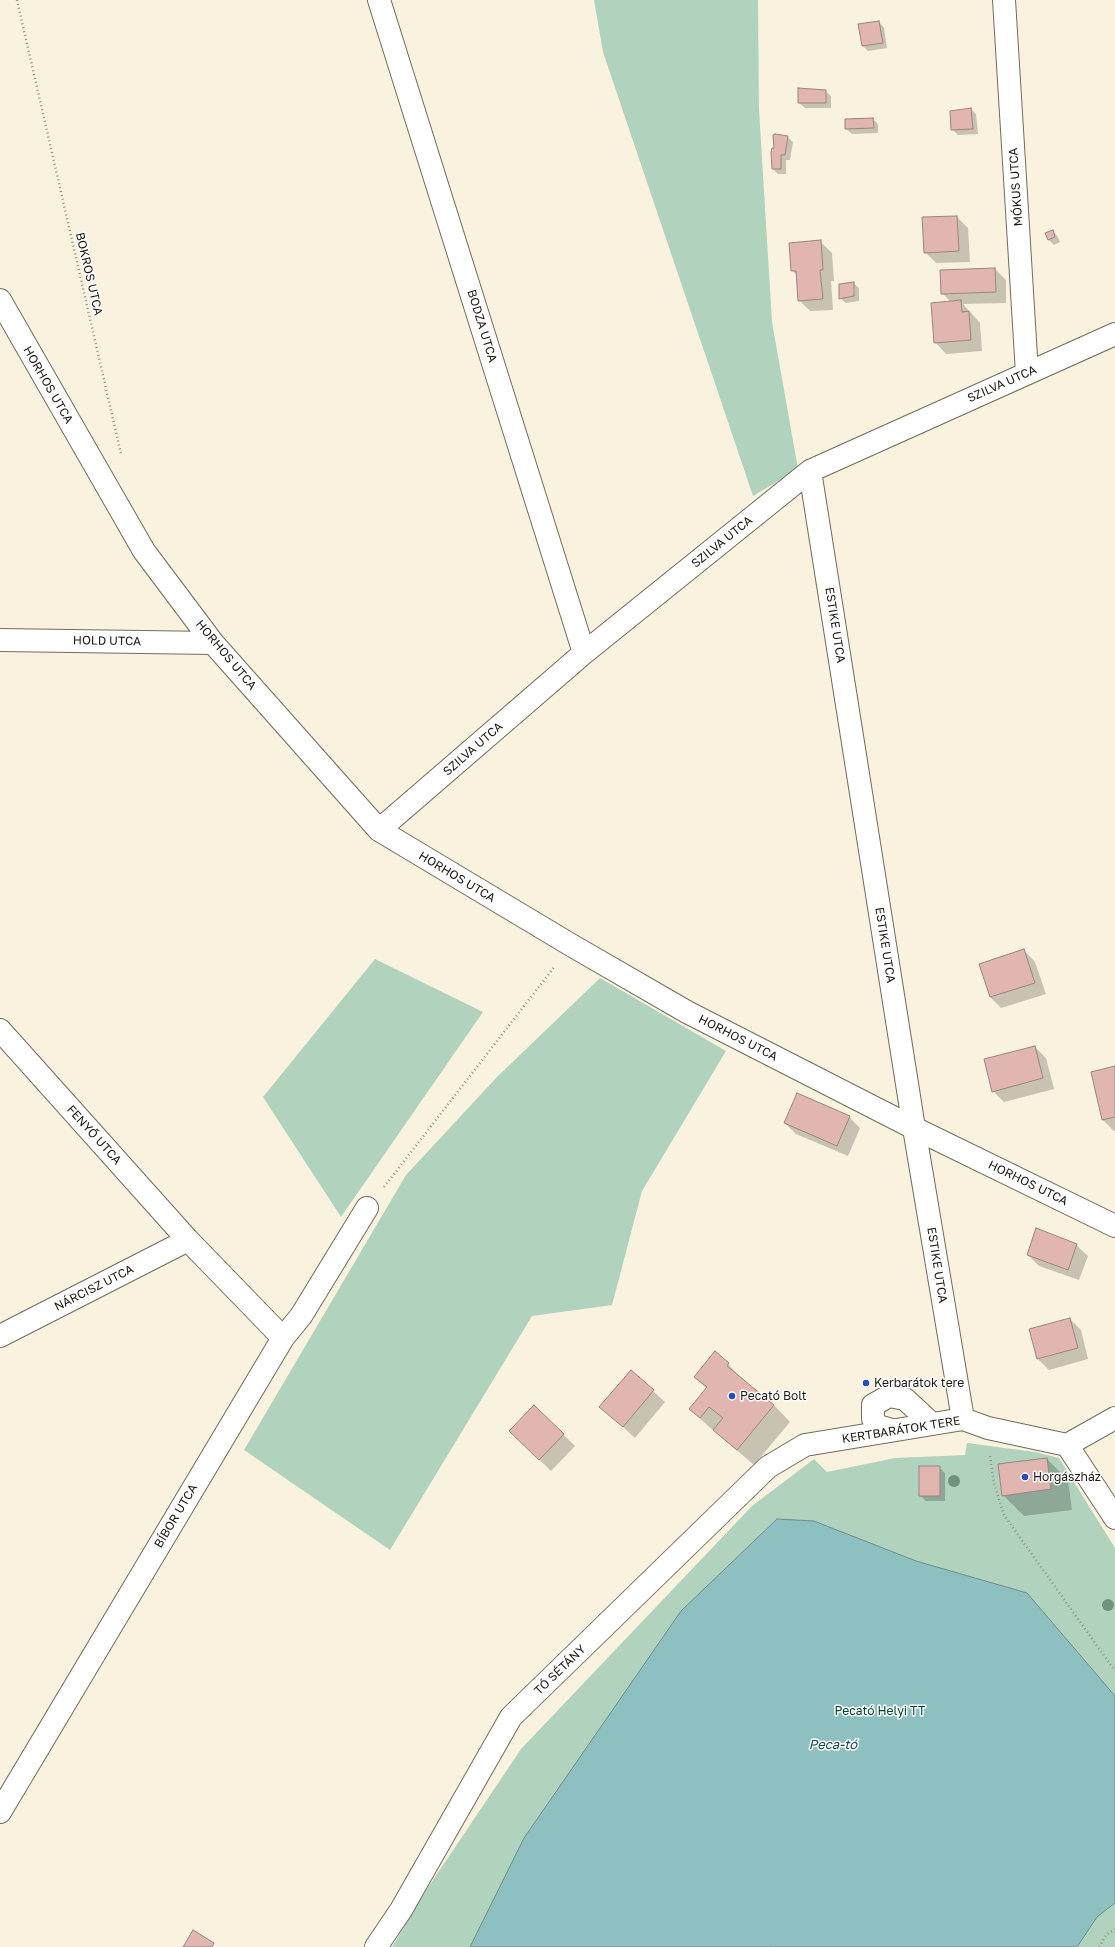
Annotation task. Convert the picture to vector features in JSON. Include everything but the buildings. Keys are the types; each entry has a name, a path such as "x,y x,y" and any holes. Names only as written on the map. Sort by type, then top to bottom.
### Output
{"street":[{"name":"BODZA UTCA","path":"380,0 584,653"},
{"name":"MÓKUS UTCA","path":"1004,0 1027,373"},
{"name":"HORHOS UTCA","path":"0,300 144,551 213,643 379,830 571,946 688,1012 914,1128 1115,1226"},
{"name":"SZILVA UTCA","path":"379,830 584,653 810,471 1115,334"},
{"name":"ESTIKE UTCA","path":"810,471 914,1128 963,1419"},
{"name":"HOLD UTCA","path":"0,640 213,643"},
{"name":"FENYŐ UTCA","path":"0,1030 188,1240"},
{"name":"BÍBOR UTCA","path":"0,1812 283,1338 301,1316 367,1208"},
{"name":"NÁRCISZ UTCA","path":"0,1336 188,1240"},
{"path":"188,1240 283,1338"},
{"path":"892,1430 878,1426 873,1419 873,1404 889,1396 905,1399 932,1424"},
{"path":"1115,1418 1067,1445 1115,1518"},
{"name":"KERTBARÁTOK TERE","path":"805,1445 963,1419 988,1428 1067,1445"},
{"name":"TÓ SÉTÁNY","path":"376,1947 401,1910 511,1717 768,1468 805,1445"}],"path":[{"name":"BOKROS UTCA","path":"17,0 122,458"},
{"path":"367,1208 571,946"},
{"path":"988,1428 994,1484 1004,1516 1115,1671"},
{"path":"1099,1947 1106,1935 1115,1929"}],"green space":[{"path":"594,0 758,0 759,109 772,322 798,469 753,496 603,52"},
{"path":"375,959 483,1012 341,1217 263,1097"},
{"path":"600,978 726,1051 642,1191 612,1305 532,1316 390,1550 244,1450 406,1175 497,1077"},
{"name":"Peca-tó","path":"967,1443 1035,1452 1059,1458 1115,1548 1115,1947 392,1947 427,1889 521,1749 752,1506 814,1459 827,1472 895,1458 965,1455"}],"water":[{"name":"Peca-tó","path":"777,1519 814,1521 916,1561 1027,1593 1115,1696 1115,1903 1097,1917 1077,1947 470,1947 524,1838 681,1611"}],"place":[{"name":"Kerbarátok tere","path":"866,1383"},
{"name":"Pecató Bolt","path":"732,1396"},
{"name":"Horgászház","path":"1025,1477"}],"park label":[{"name":"Pecató Helyi TT","path":"880,1711"}]}
